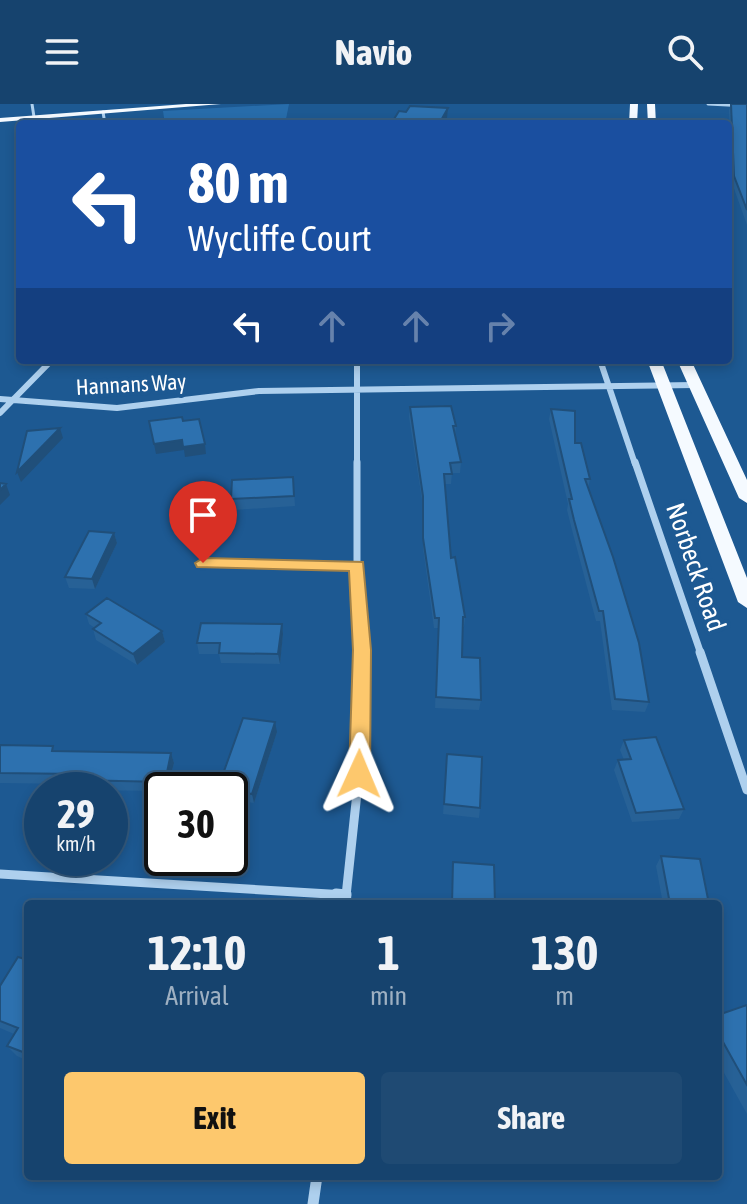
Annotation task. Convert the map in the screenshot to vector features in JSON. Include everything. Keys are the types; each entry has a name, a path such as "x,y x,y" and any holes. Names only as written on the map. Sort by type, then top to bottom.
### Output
{"main road":[{"path":"0,120 217,104"},
{"name":"Norbeck Road","path":"656,364 747,602"},
{"path":"686,364 747,498"}],"street":[{"path":"32,104 34,117"},
{"path":"708,104 747,106"},
{"path":"103,112 104,120"},
{"path":"0,413 48,364"},
{"path":"0,874 345,899 359,774 362,650 357,566 357,364"},
{"name":"Norbeck Road","path":"602,364 747,790"},
{"name":"Hannans Way","path":"0,399 117,408 259,391 695,385"},
{"path":"203,563 357,566"},
{"path":"313,1204 316,1180"}],"shaded area":[{"path":"289,104 286,120 164,120 163,111"}],"building":[{"path":"731,104 747,104 747,210 734,176"},
{"path":"410,106 448,108 441,120 393,120 399,111 406,112"},
{"path":"451,406 461,462 450,463 452,474 444,474 451,558 455,557 465,617 462,657 480,658 481,700 436,697 439,618 435,618 423,538 423,496 410,407"},
{"path":"551,409 575,411 575,443 581,443 590,479 585,479 639,643 649,702 615,699 603,611 599,611 574,520"},
{"path":"182,417 183,421 199,419 205,444 183,447 182,440 154,444 149,421"},
{"path":"60,428 17,472 27,431"},
{"path":"293,477 294,496 231,499 232,480"},
{"path":"89,531 114,533 92,579 65,577"},
{"path":"107,598 162,631 133,654 93,629 101,623 86,614"},
{"path":"201,623 282,624 278,654 219,653 220,643 197,643"},
{"path":"243,718 275,722 252,794 248,793 248,772 224,772"},
{"path":"656,737 684,809 636,813 618,760 631,759 624,740"},
{"path":"0,745 53,746 52,751 171,753 167,772 144,772 144,782 128,781 128,772 0,773"},
{"path":"447,754 482,757 480,808 444,804"},
{"path":"661,856 700,859 708,900 669,900"},
{"path":"453,862 494,865 495,900 452,900"},
{"path":"18,957 24,959 24,1052 7,1046 18,1028 0,1021 0,986"},
{"path":"747,1005 747,1085 722,1040 722,1014"}],"route":[{"path":"203,563 357,566 362,650 359,774"}]}
